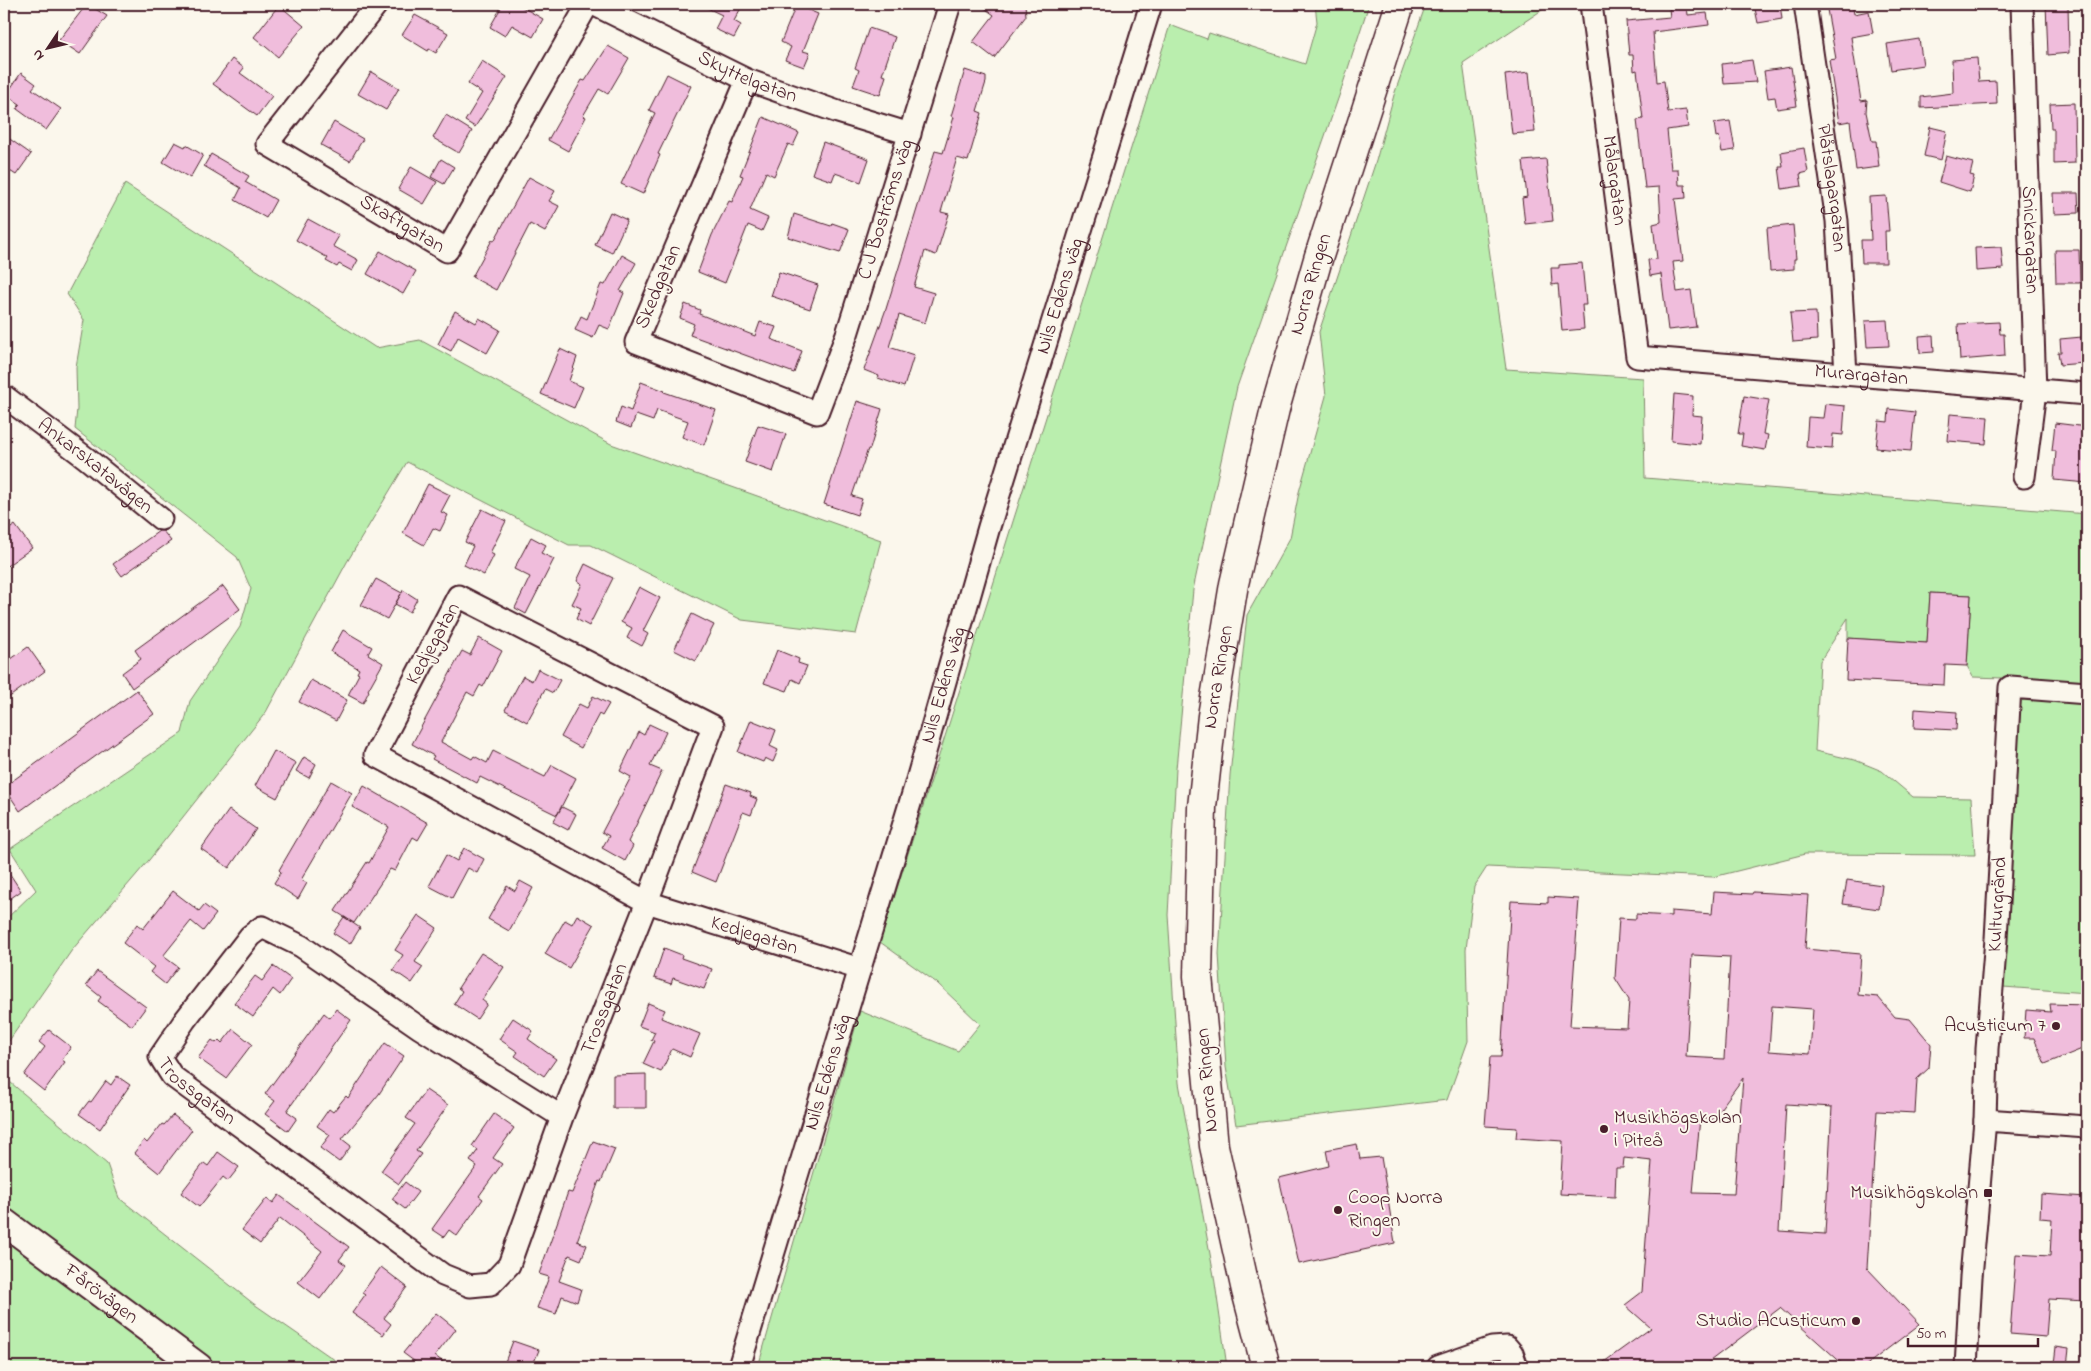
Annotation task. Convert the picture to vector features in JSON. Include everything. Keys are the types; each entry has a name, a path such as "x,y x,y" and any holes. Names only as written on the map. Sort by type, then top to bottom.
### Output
{"main road":[{"name":"Norra Ringen","path":"1266,1367 1246,1291 1214,1146 1198,976 1198,903 1203,798 1212,716 1234,584 1274,409 1318,259 1400,4"}],"street":[{"name":"Skaftgatan","path":"376,4 266,144 447,251 588,4"},
{"name":"Skyttelgatan","path":"593,4 747,80 838,112 910,134"},
{"name":"C J Boströms väg","path":"817,413 847,334 950,4"},
{"name":"Nils Edéns väg","path":"739,1367 860,969 989,527 1151,4"},
{"name":"Målargatan","path":"1591,4 1637,357"},
{"name":"Plåtslagargatan","path":"1805,4 1836,221 1846,374"},
{"name":"Snickargatan","path":"2022,4 2035,391 2024,477"},
{"name":"Skedgatan","path":"747,80 636,342 817,413"},
{"name":"Murargatan","path":"1637,357 2087,394"},
{"name":"Ankarskatavägen","path":"4,396 86,458 161,519"},
{"name":"Kedjegatan","path":"648,902 713,726 458,596 375,756 648,902 860,969"},
{"name":"Kulturgränd","path":"1966,1367 1971,1276 1985,1120 1987,1049 1996,939 2010,687 2087,693"},
{"name":"Trossgatan","path":"562,1117 420,1028 301,946 262,927 250,936 185,1020 160,1057 172,1076 443,1274 470,1286 491,1284 509,1265 562,1117 648,902"},
{"path":"1985,1120 2087,1127"},
{"name":"Fårövägen","path":"4,1222 199,1367"},
{"path":"1438,1367 1492,1348 1507,1347 1512,1353 1517,1367"}],"green space":[{"path":"1315,4 1369,4 1339,96 1237,387 1193,590 1176,769 1168,915 1179,1083 1214,1276 1227,1367 758,1367 860,1011 958,1051 980,1024 937,983 880,942 1170,25 1207,39 1209,33 1305,64 1317,22"},
{"path":"1426,4 1551,4 1463,63 1506,369 1643,378 1645,478 2087,514 2087,993 2003,987 2021,697 2003,678 1973,677 1967,666 1971,595 1930,593 1927,643 1848,638 1848,618 1820,661 1815,751 1855,760 1882,771 1913,797 1971,798 1975,855 1805,854 1713,877 1487,867 1474,887 1466,949 1468,1041 1447,1100 1236,1125 1226,1067 1219,954 1230,775 1247,615 1290,538 1299,492 1326,396 1319,332 1376,161 1394,95"},
{"path":"125,184 376,348 420,340 611,444 881,540 856,634 742,620 591,545 569,545 407,462 347,562 266,712 149,860 72,950 4,1048 4,921 36,890 10,849 182,733 190,701 240,627 251,589 237,557 75,429 77,409 76,367 84,320 67,294"},
{"path":"4,1077 107,1164 119,1198 254,1304 345,1367 4,1367"}],"building":[{"path":"87,4 107,16 80,54 59,40"},
{"path":"503,4 517,4 543,19 533,37 512,25 505,36 490,27"},
{"path":"699,4 743,4 734,21 741,25 734,38 715,29 722,15"},
{"path":"979,4 1025,4 1026,16 994,58 973,42 994,15"},
{"path":"1754,4 1780,4 1782,19 1758,23"},
{"path":"1826,4 1852,4 1854,14 1869,11 1873,33 1851,37 1861,101 1867,100 1866,112 1872,141 1876,141 1879,167 1856,170 1850,121 1839,123 1829,60 1836,59"},
{"path":"2046,4 2068,4 2069,53 2048,55"},
{"path":"279,5 304,26 278,57 254,37"},
{"path":"796,5 818,14 803,51 810,53 804,67 785,60 791,47 781,42"},
{"path":"1687,7 1688,15 1707,13 1709,25 1653,32 1657,82 1664,81 1668,112 1686,110 1688,127 1667,130 1671,169 1678,169 1679,185 1685,185 1686,198 1675,199 1683,261 1673,262 1677,292 1691,290 1696,327 1668,330 1661,274 1650,276 1648,260 1657,259 1653,224 1661,222 1659,187 1645,188 1637,120 1643,119 1637,70 1634,71 1633,55 1629,55 1626,21 1670,17 1669,9"},
{"path":"415,15 448,33 436,53 429,49 428,51 402,35"},
{"path":"869,28 895,37 882,75 886,76 880,95 853,86 859,70 855,68"},
{"path":"1919,39 1923,65 1891,70 1887,44"},
{"path":"608,46 629,58 608,94 599,89 583,116 586,117 568,151 548,140 582,80 585,81"},
{"path":"1977,58 1979,82 1996,81 1997,104 1921,108 1921,97 1953,93 1952,60"},
{"path":"232,59 244,68 240,73 272,96 257,116 213,84"},
{"path":"1752,60 1756,82 1724,84 1722,64"},
{"path":"482,61 507,77 475,127 465,121 482,93 468,84"},
{"path":"1791,67 1797,106 1777,109 1775,97 1768,98 1764,71"},
{"path":"965,70 986,77 977,111 982,113 968,161 957,158 941,212 949,214 936,255 925,251 914,287 934,293 925,323 899,315 889,347 914,355 904,387 878,378 879,376 864,370 886,309 935,151 943,153 954,117 951,116"},
{"path":"371,72 399,88 386,110 358,94"},
{"path":"1529,72 1535,132 1512,134 1505,75"},
{"path":"21,73 36,84 32,89 61,109 46,130 17,109 20,104 6,95"},
{"path":"667,74 691,86 658,154 660,155 643,194 621,184 655,113 649,110"},
{"path":"2074,103 2075,163 2054,164 2054,129 2051,129 2050,104"},
{"path":"446,115 472,131 459,153 433,138"},
{"path":"763,117 799,133 793,146 788,144 774,176 766,172 750,210 768,218 762,231 748,225 725,283 698,272 712,235 729,201 732,202 743,176 740,175"},
{"path":"1730,121 1735,150 1722,152 1719,136 1716,137 1714,123"},
{"path":"334,122 363,139 350,161 321,145"},
{"path":"1930,127 1947,131 1941,160 1924,156"},
{"path":"4,135 31,154 16,175 4,167"},
{"path":"175,142 185,147 186,145 203,155 190,178 163,162"},
{"path":"823,142 869,159 861,182 835,173 832,181 812,174"},
{"path":"1804,148 1808,172 1800,174 1802,186 1782,189 1779,167 1783,167 1781,152"},
{"path":"211,154 249,176 245,182 276,200 266,218 235,200 241,188 204,166"},
{"path":"1946,156 1973,163 1970,175 1974,176 1970,192 1939,182"},
{"path":"441,159 454,167 444,184 431,177"},
{"path":"1546,159 1553,221 1525,224 1522,198 1527,197 1523,161"},
{"path":"411,167 437,182 424,204 398,189"},
{"path":"529,177 555,191 549,201 559,206 545,232 530,224 496,290 472,277"},
{"path":"2053,193 2078,193 2079,213 2054,214"},
{"path":"1886,196 1889,231 1885,231 1886,263 1862,263 1861,240 1871,240 1869,197"},
{"path":"610,212 627,220 612,253 595,245"},
{"path":"794,214 831,226 832,223 849,229 840,253 788,237"},
{"path":"308,219 339,236 333,246 358,260 352,271 339,264 337,267 326,261 328,258 296,240"},
{"path":"1793,225 1796,259 1794,259 1794,269 1770,271 1767,228"},
{"path":"2001,247 2003,269 1976,271 1975,248"},
{"path":"2055,250 2079,250 2080,283 2056,283"},
{"path":"380,251 416,271 403,294 367,274"},
{"path":"622,255 636,263 620,291 624,293 609,329 599,325 593,338 575,330 581,316 587,319 601,284 605,285"},
{"path":"1582,263 1586,305 1582,305 1584,329 1562,331 1558,284 1552,285 1551,268 1559,268 1559,265"},
{"path":"779,272 818,285 810,309 771,296"},
{"path":"685,304 700,310 699,314 755,336 760,322 776,327 771,339 802,351 794,373 690,335 694,324 680,318"},
{"path":"455,311 476,323 479,318 500,330 487,353 458,337 451,351 438,344"},
{"path":"1816,312 1817,340 1793,342 1790,313"},
{"path":"1887,320 1889,346 1867,347 1865,321"},
{"path":"1999,322 2000,334 2004,334 2005,356 1960,360 1958,324"},
{"path":"1933,335 1934,352 1920,353 1919,336"},
{"path":"2082,337 2084,363 2060,365 2058,352 2061,352 2060,339"},
{"path":"560,349 577,357 569,381 583,387 574,408 541,394"},
{"path":"641,382 716,410 704,445 682,437 688,421 657,410 653,421 636,415 631,428 616,422 621,407 631,411"},
{"path":"1674,394 1693,396 1692,415 1702,416 1700,444 1671,441"},
{"path":"1744,396 1769,400 1763,434 1768,435 1765,450 1741,446 1743,434 1738,434"},
{"path":"857,401 882,409 870,449 868,449 852,496 862,499 857,515 824,504"},
{"path":"1825,404 1845,406 1843,435 1833,434 1832,449 1806,447 1808,417 1823,418"},
{"path":"1889,409 1915,412 1911,451 1876,448 1879,421 1888,422"},
{"path":"1950,414 1988,417 1986,444 1948,441"},
{"path":"2055,423 2087,427 2087,483 2054,480 2056,451 2052,451"},
{"path":"758,425 786,434 773,472 745,462"},
{"path":"428,484 450,495 441,512 448,515 440,531 433,528 424,545 403,533"},
{"path":"482,509 506,521 490,553 494,555 484,575 464,565 473,546 465,542"},
{"path":"15,525 32,548 4,568 4,533"},
{"path":"159,531 163,531 171,541 122,576 113,564"},
{"path":"531,537 546,545 541,553 554,559 526,614 515,608 530,577 514,569"},
{"path":"585,564 613,578 589,626 576,619 581,608 572,604 582,584 577,581"},
{"path":"376,579 402,593 403,590 417,599 410,612 395,604 387,619 361,605"},
{"path":"223,586 240,609 132,688 122,673 141,659 135,650"},
{"path":"639,587 660,598 643,631 648,634 642,646 627,638 632,628 621,622"},
{"path":"1930,593 1971,595 1967,666 1945,665 1944,685 1846,680 1848,638 1927,643"},
{"path":"692,614 714,625 696,661 674,650"},
{"path":"343,630 372,647 368,654 383,663 363,703 348,695 359,674 357,673 359,669 331,652"},
{"path":"479,638 502,651 483,687 480,685 474,696 467,692 441,742 472,759 474,756 487,763 493,751 545,777 552,765 576,778 557,815 480,777 477,783 432,759 434,756 412,744 462,651 470,655"},
{"path":"28,647 45,671 4,701 4,664"},
{"path":"777,650 799,659 798,663 807,666 800,683 792,679 787,691 764,683"},
{"path":"538,669 560,680 553,693 545,689 527,722 505,710 523,676 532,681"},
{"path":"311,680 347,700 336,721 299,702"},
{"path":"137,690 154,714 20,811 4,787"},
{"path":"593,696 609,704 602,716 599,714 581,748 561,737 579,704 587,708"},
{"path":"1915,709 1957,712 1956,730 1914,728"},
{"path":"751,720 776,730 770,746 778,750 773,762 765,758 763,762 738,752"},
{"path":"649,724 666,732 650,766 662,771 628,842 633,846 625,861 602,848 609,836 602,832 631,777 620,771 639,732 644,735"},
{"path":"274,751 296,763 277,798 255,786"},
{"path":"304,757 316,764 309,778 296,771"},
{"path":"331,781 352,793 301,880 307,883 298,899 274,883 281,872 279,870"},
{"path":"726,784 751,793 750,796 757,799 751,815 743,812 716,882 692,872"},
{"path":"364,786 428,823 418,840 413,837 395,871 390,869 354,923 335,911 367,862 369,863 389,827 352,807"},
{"path":"562,807 576,814 568,830 553,822"},
{"path":"229,810 256,829 229,868 201,849"},
{"path":"464,848 484,859 477,873 468,868 452,898 429,886 446,855 457,861"},
{"path":"4,865 21,891 4,903"},
{"path":"1847,880 1882,885 1879,909 1843,904"},
{"path":"520,881 533,888 509,931 488,919 507,886 515,891"},
{"path":"173,891 199,911 204,905 216,914 203,931 191,921 163,956 178,967 165,984 150,972 154,967 123,943 137,924 143,929"},
{"name":"Musikhögskolan i Piteå","path":"1714,892 1809,895 1805,949 1861,954 1858,995 1878,997 1895,1017 1910,1019 1931,1044 1929,1068 1917,1079 1915,1113 1877,1111 1867,1268 1920,1324 1864,1367 1846,1367 1780,1308 1702,1367 1597,1367 1651,1328 1625,1305 1642,1292 1652,1161 1624,1158 1623,1168 1616,1168 1615,1197 1560,1194 1563,1141 1516,1138 1517,1128 1485,1126 1490,1057 1501,1057 1511,901 1548,903 1548,897 1579,899 1570,1026 1627,1028 1629,1000 1615,978 1619,918 1636,919 1636,914 1671,916 1671,911 1712,914","holes":["1692,955 1730,957 1724,1059 1686,1057","1772,1006 1813,1009 1810,1054 1769,1051","1743,1078 1734,1194 1693,1193 1700,1118 1712,1120","1786,1104 1832,1107 1825,1234 1779,1231"]},
{"path":"418,915 437,928 415,962 423,967 412,983 393,970 403,955 395,950"},
{"path":"577,915 594,925 569,968 545,954 565,920 572,924"},
{"path":"344,917 360,928 350,944 333,933"},
{"path":"664,948 682,955 681,958 712,969 704,989 673,978 671,984 654,978"},
{"path":"481,953 504,967 482,1000 487,1004 477,1019 454,1004 462,991 458,988"},
{"path":"273,966 291,979 280,995 273,989 253,1017 234,1003 255,976 262,981"},
{"path":"97,971 146,1007 132,1026 98,1001 101,997 86,985"},
{"path":"648,1003 665,1010 661,1018 700,1034 690,1057 672,1049 661,1072 643,1064 654,1041 651,1040 655,1032 639,1026"},
{"name":"Acusticum 7","path":"2050,1004 2087,1005 2087,1047 2045,1064 2034,1038 2024,1038 2026,1010 2051,1012"},
{"path":"336,1009 351,1020 287,1111 297,1118 288,1131 265,1114 275,1101 265,1094 324,1013 330,1018"},
{"path":"513,1018 533,1031 528,1039 556,1059 544,1076 515,1056 518,1052 499,1039"},
{"path":"233,1029 252,1044 226,1078 198,1058 212,1040 216,1043 219,1040 222,1043"},
{"path":"49,1030 71,1047 62,1060 65,1062 44,1091 24,1075 45,1047 39,1042"},
{"path":"385,1043 404,1056 379,1094 342,1139 351,1146 339,1162 320,1148 330,1135 317,1126 329,1109 333,1112 346,1096 348,1098"},
{"path":"646,1074 646,1108 613,1108 613,1075"},
{"path":"117,1076 130,1085 100,1129 79,1114 89,1101 91,1102 106,1081 111,1085"},
{"path":"426,1090 448,1105 416,1151 421,1154 399,1184 381,1171 415,1124 406,1118"},
{"path":"494,1114 514,1128 493,1158 502,1164 479,1196 483,1199 457,1236 449,1230 444,1237 432,1229 477,1166 470,1161 478,1150 472,1146"},
{"path":"173,1115 192,1130 159,1173 134,1153 144,1140 147,1143 162,1124 164,1125"},
{"path":"593,1141 615,1149 601,1182 599,1181 577,1241 587,1245 581,1260 569,1255 559,1281 581,1289 577,1302 562,1296 556,1314 537,1308 549,1277 539,1274 568,1192 572,1193"},
{"name":"Coop Norra Ringen","path":"1357,1144 1360,1159 1381,1157 1395,1243 1299,1264 1279,1178 1329,1166 1326,1150"},
{"path":"218,1152 239,1167 228,1181 223,1177 199,1207 181,1193 204,1163 208,1166"},
{"path":"405,1182 418,1192 405,1209 392,1199"},
{"path":"2041,1194 2087,1197 2087,1301 2049,1299 2046,1337 2010,1334 2016,1254 2050,1256 2052,1219 2040,1218"},
{"path":"279,1195 349,1247 339,1260 346,1265 320,1299 298,1282 322,1251 280,1218 260,1244 242,1230 267,1198 273,1203"},
{"path":"381,1267 407,1287 384,1318 391,1324 383,1335 352,1313 365,1295 362,1293"},
{"path":"436,1313 456,1329 435,1356 450,1367 422,1367 403,1353"},
{"path":"513,1341 539,1350 532,1367 503,1367"},
{"path":"2056,1347 2069,1349 2067,1366 2054,1364"}],"place":[{"name":"Acusticum 7","path":"2056,1026"},
{"name":"Musikhögskolan i Piteå","path":"1604,1129"},
{"name":"Musikhögskolan","path":"1988,1193"},
{"name":"Coop Norra Ringen","path":"1338,1210"},
{"name":"Studio Acusticum","path":"1856,1321"}]}
